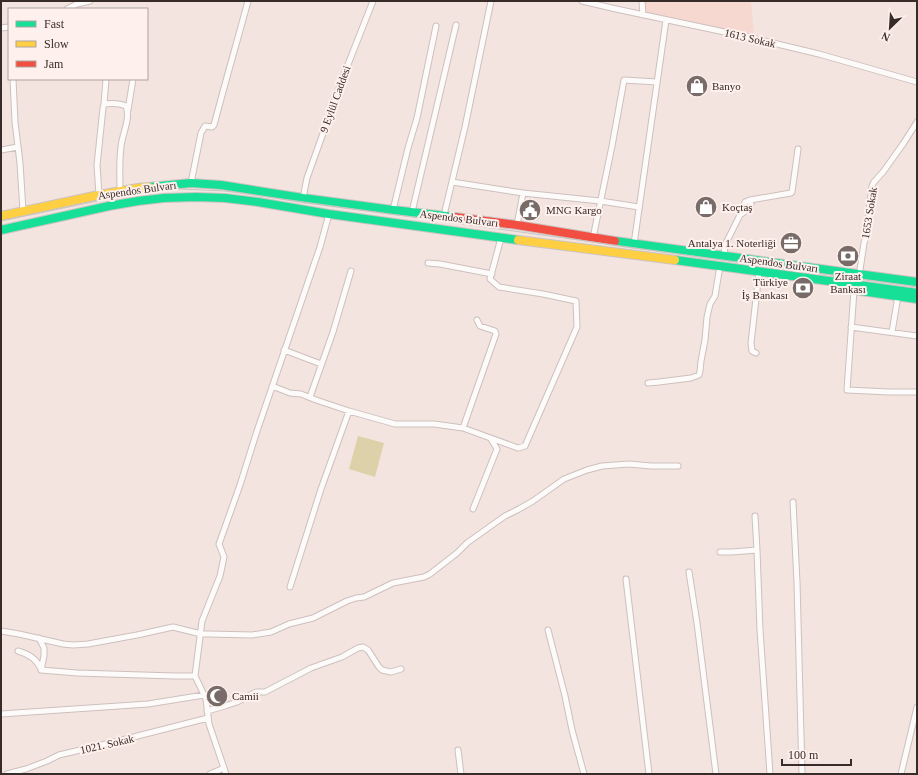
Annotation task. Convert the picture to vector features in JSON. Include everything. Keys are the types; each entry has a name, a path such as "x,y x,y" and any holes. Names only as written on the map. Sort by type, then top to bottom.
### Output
{"main road":[{"name":"Aspendos Bulvarı","path":"1,216 120,191 191,183 221,185 303,198 444,215 634,244 917,282"},
{"name":"Aspendos Bulvarı","path":"1,230 138,201 196,197 225,198 501,238 917,293"},
{"path":"820,269 860,270 917,277"},
{"path":"820,280 854,290 917,299"}],"street":[{"path":"69,8 77,4 90,1"},
{"path":"191,183 201,134 205,126 212,127 214,125 248,1"},
{"name":"9 Eylül Caddesi","path":"303,198 306,178 373,1"},
{"path":"444,215 465,127 491,1"},
{"name":"1613 Sokak","path":"582,1 616,10 748,37 819,54 917,82"},
{"path":"642,1 643,15"},
{"path":"634,244 666,20"},
{"path":"393,210 417,118 436,26"},
{"path":"412,212 456,26"},
{"path":"13,80 15,122 20,163 23,211"},
{"path":"99,195 97,165 106,80"},
{"path":"120,191 121,146 133,80"},
{"path":"593,238 624,80 657,82"},
{"path":"104,104 121,104 126,106 128,111"},
{"name":"1653 Sokak","path":"860,270 868,223 872,186 903,144 917,122"},
{"path":"1,150 18,147"},
{"path":"724,256 725,246 740,215 750,208 750,200 792,192 798,149"},
{"path":"452,182 523,193 600,201 640,207"},
{"path":"517,225 523,193"},
{"path":"226,774 209,724 206,699 196,676 202,622 220,576 224,557 219,544 320,247 329,214"},
{"path":"272,386 290,394 301,394 349,411 395,424 434,424 463,428 518,448 525,446 577,327 576,301 499,287 490,279 501,238"},
{"path":"428,263 492,274"},
{"path":"648,382 691,378 699,375 705,340 706,317 710,304 715,296 720,266"},
{"path":"310,397 333,332 351,271"},
{"path":"756,353 752,351 752,343 759,272"},
{"path":"854,290 847,390 917,392"},
{"path":"892,332 898,296"},
{"path":"463,428 496,334 496,331 480,326 477,320"},
{"path":"851,327 917,336"},
{"path":"284,350 321,364"},
{"path":"290,587 321,489 349,411"},
{"path":"473,509 497,449 491,439"},
{"path":"1,631 73,645 88,644 173,627 201,634 252,635 271,632 289,624 313,618 347,601 364,597 393,583 424,577 430,574 457,553 467,543 505,516 519,509 564,479 594,467 602,466 629,464 678,466"},
{"path":"793,502 797,582 802,774"},
{"path":"755,516 760,630 770,774"},
{"path":"720,552 757,550"},
{"path":"689,572 716,774"},
{"path":"626,579 649,774"},
{"path":"548,630 584,774"},
{"path":"40,638 44,648 41,670"},
{"path":"207,711 237,702 256,692 265,692 311,668 342,657 358,648 363,647 368,650 382,670 390,672 401,668"},
{"path":"18,651 34,658 41,670"},
{"path":"41,670 77,673 196,676"},
{"path":"1,714 148,704 204,695"},
{"path":"901,774 917,707"},
{"name":"1021. Sokak","path":"7,774 47,762 59,755 208,718"},
{"path":"458,750 461,774"},
{"path":"210,774 224,768"}],"shaded area":[{"path":"643,1 751,1 754,35 645,12"},
{"path":"358,436 384,443 375,477 349,469"}],"tram line":[{"path":"1,221 141,192 181,189 225,191 917,287"}],"traffic: fast":[{"path":"149,187 191,183 221,185 303,198 455,217"},
{"path":"1,230 138,201 164,198 196,197 225,198 258,202 329,214 518,240"},
{"path":"615,241 917,282"},
{"path":"675,260 917,293"},
{"path":"844,287 854,290 917,299"}],"traffic: slow":[{"path":"1,216 99,195 149,187"},
{"path":"518,240 675,260"}],"traffic: jam":[{"path":"455,217 517,225 615,241"}],"place":[{"name":"Banyo","path":"697,86"},
{"name":"Koçtaş","path":"706,207"},
{"name":"MNG Kargo","path":"530,210"},
{"name":"Antalya 1. Noterliği","path":"791,243"},
{"name":"Ziraat Bankası","path":"848,256"},
{"name":"Türkiye İş Bankası","path":"803,288"},
{"name":"Camii","path":"217,696"}]}
